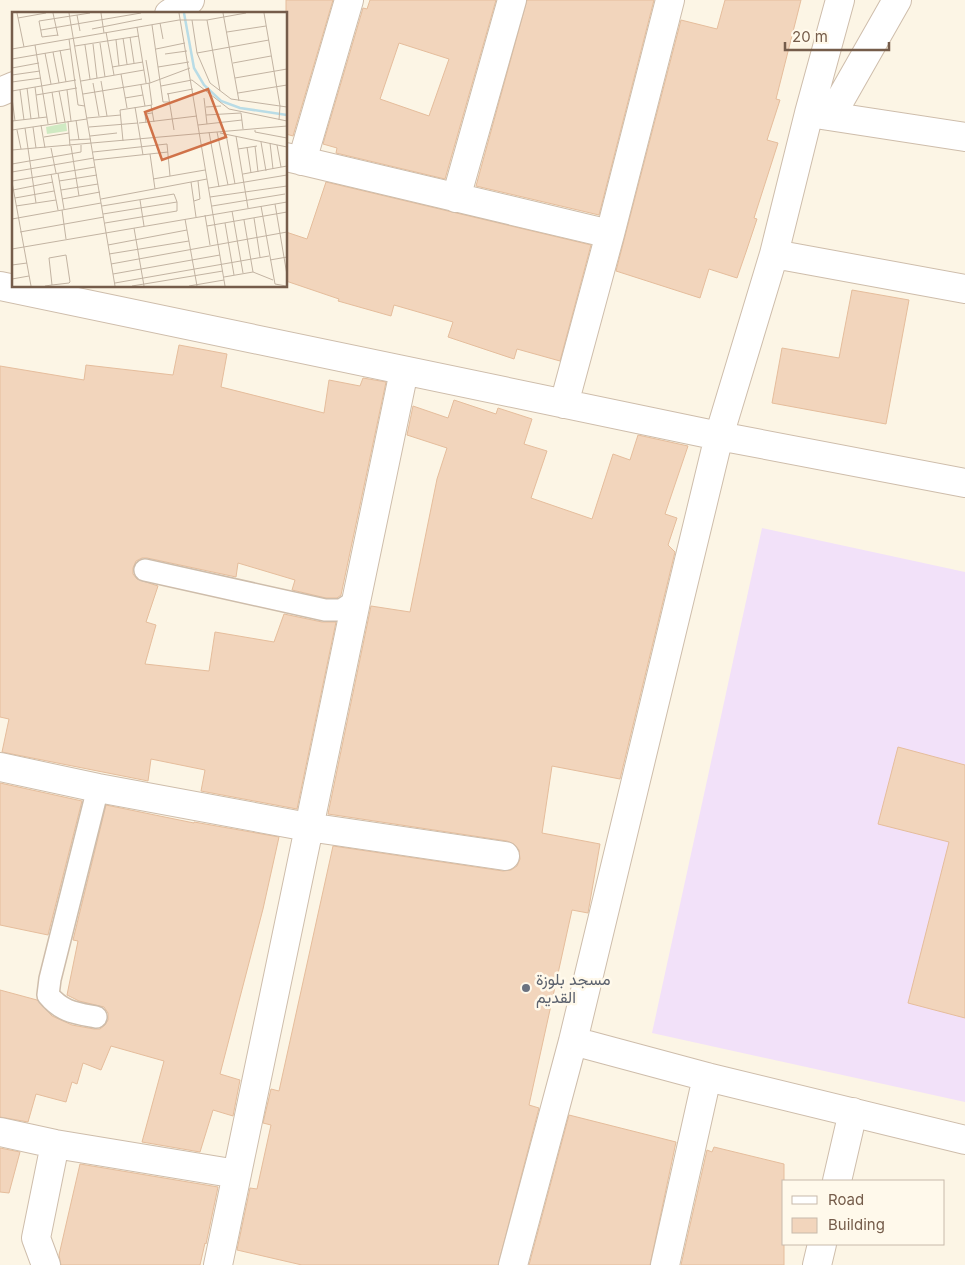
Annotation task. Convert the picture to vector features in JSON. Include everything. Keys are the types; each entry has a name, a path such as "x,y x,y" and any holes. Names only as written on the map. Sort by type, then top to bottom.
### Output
{"street":[{"path":"172,12 190,0"},
{"path":"349,0 294,159 610,234"},
{"path":"456,198 512,0"},
{"path":"564,404 670,0"},
{"path":"513,1265 573,1041 719,436 774,254 820,114 840,0"},
{"path":"820,114 897,0"},
{"path":"0,92 12,87"},
{"path":"820,114 965,136"},
{"path":"774,254 965,289"},
{"path":"20,288 89,295 404,370 719,436 965,483"},
{"path":"218,1265 404,370"},
{"path":"0,767 98,788 308,827 505,856"},
{"path":"573,1041 707,1077 965,1140"},
{"path":"665,1265 707,1077"},
{"path":"837,1180 853,1112"},
{"path":"0,1132 55,1144 237,1174"},
{"path":"46,1265 36,1238 55,1144"},
{"path":"818,1265 822,1245"}],"lane":[{"path":"145,570 325,610 341,610 355,601"},
{"path":"96,1018 75,1013 56,1005 48,995 50,979 98,788"}],"shaded area":[{"path":"762,528 965,572 965,1102 652,1033"}],"building":[{"path":"286,0 333,0 293,136 288,135 288,12 286,12"},
{"path":"370,0 496,0 445,179 336,153 337,148 323,144 363,8 367,9","holes":["399,43 449,59 429,116 380,99"]},
{"path":"527,0 654,0 599,215 476,186"},
{"path":"725,0 801,0 776,99 780,100 767,140 778,143 754,218 757,219 746,252 737,278 709,269 700,298 616,271 681,20 717,29"},
{"path":"326,182 591,245 560,361 517,349 514,359 448,337 453,322 394,305 391,316 338,301 339,299 288,282 288,233 307,239"},
{"path":"852,290 909,300 886,424 772,403 782,348 839,358"},
{"path":"179,345 227,354 221,387 324,413 329,380 360,386 363,378 386,382 341,595 337,598 326,598 292,590 295,580 238,563 236,577 147,558 136,561 133,568 133,574 137,579 158,586 146,622 156,625 145,664 209,671 215,632 274,642 284,614 322,622 336,622 297,809 201,791 205,770 151,759 148,781 2,752 9,719 0,717 0,366 84,380 86,365 173,375"},
{"path":"454,400 496,414 498,408 532,419 524,444 547,451 531,498 592,519 613,454 630,460 638,435 688,446 665,514 677,518 668,545 675,552 620,779 552,766 542,833 600,844 588,913 572,910 529,1105 539,1108 498,1265 302,1265 237,1250 250,1188 257,1189 271,1125 263,1123 271,1089 279,1091 333,846 503,871 511,870 517,866 520,859 519,850 514,844 507,841 328,814 371,606 410,612 437,479 447,448 407,435 413,406 448,418"},
{"path":"898,747 965,765 965,1018 908,1003 949,842 878,824"},
{"path":"0,783 82,801 48,935 0,925"},
{"path":"106,805 194,823 279,837 263,909 220,1074 240,1080 233,1116 213,1110 200,1152 142,1142 164,1061 111,1046 101,1070 83,1063 77,1084 72,1082 66,1102 36,1094 28,1122 0,1117 0,990 37,1000 52,1016 72,1025 100,1029 108,1020 108,1013 104,1007 79,1001 67,995 78,941 73,940"},
{"path":"569,1115 676,1142 650,1265 529,1265"},
{"path":"714,1147 784,1164 784,1180 782,1180 782,1245 784,1245 784,1265 681,1265 707,1150 712,1152"},
{"path":"0,1148 20,1152 9,1193 0,1192"},
{"path":"80,1164 218,1187 200,1265 61,1265 59,1255"}],"place":[{"name":"مسجد بلوزة القديم","path":"526,988"}]}
